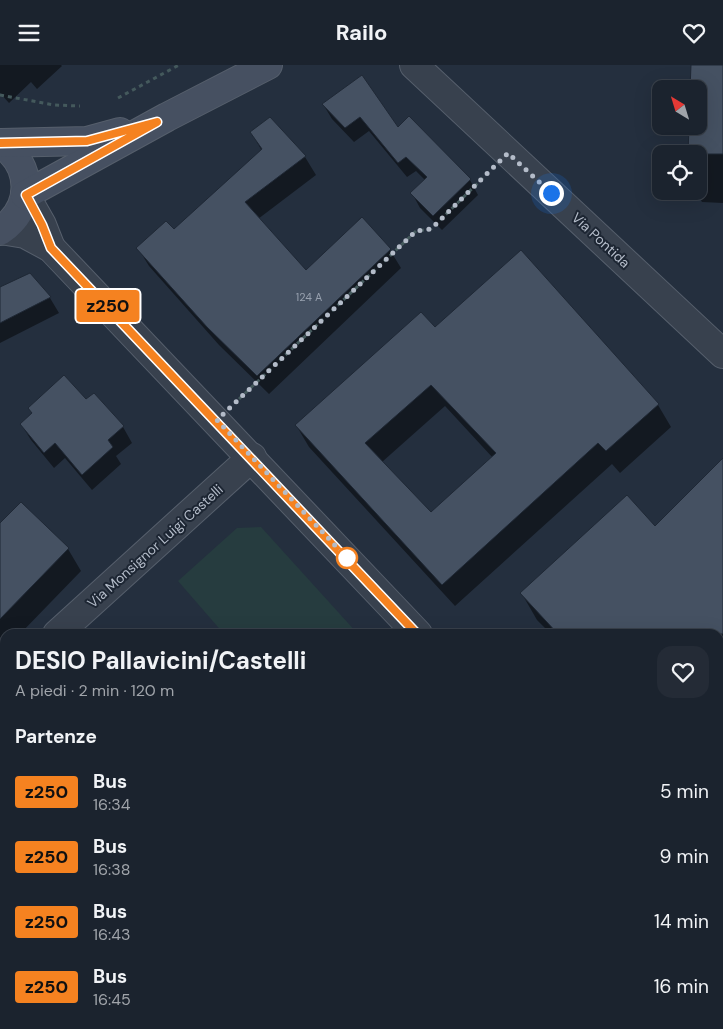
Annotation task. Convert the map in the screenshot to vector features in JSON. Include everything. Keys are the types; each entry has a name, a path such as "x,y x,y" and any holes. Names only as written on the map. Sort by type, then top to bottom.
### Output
{"main road":[{"path":"26,195 157,122 268,65"},
{"path":"0,143 87,141 157,122"},
{"path":"0,143 11,151 22,168 26,186 26,195 17,215 0,230"}],"street":[{"name":"Via Pontida","path":"414,65 723,354"},
{"path":"26,195 42,225 51,248"},
{"path":"0,230 25,234 51,248 217,420 413,629"},
{"name":"Via Monsignor Luigi Castelli","path":"63,629 252,457"}],"path":[{"path":"112,101 149,83 179,65"},
{"path":"0,95 54,105 88,105"},
{"path":"217,420 416,231 431,229 508,153"}],"green space":[{"path":"261,527 353,629 220,629 178,581 237,528"}],"building":[{"path":"691,65 723,65 723,154 707,154 707,145 688,145 689,135 708,135 708,80 690,80"},
{"path":"362,75 398,127 409,116 471,179 433,216 410,193 427,177 406,157 398,163 360,117 345,128 322,104"},
{"path":"270,117 306,156 245,202 306,270 362,217 391,249 257,376 207,327 136,248 166,221 174,229 262,149 250,132"},
{"path":"521,250 659,404 606,451 598,443 442,585 295,425 421,312 435,327","holes":["431,385 496,453 431,512 365,443"]},
{"path":"30,273 51,297 0,323 0,287"},
{"path":"64,375 86,399 94,393 124,426 108,440 113,447 82,475 55,443 44,453 20,424 32,413 28,408"},
{"path":"723,458 723,629 553,629 520,593 627,495 655,526"},
{"path":"21,502 69,548 0,619 0,523"}],"bus line":[{"name":"z250","path":"0,143 44,144 87,141 157,122 26,195 42,225 51,248 252,457 412,629"}],"route":[{"path":"347,558 217,420 416,231 431,229 508,153 551,193"}]}
